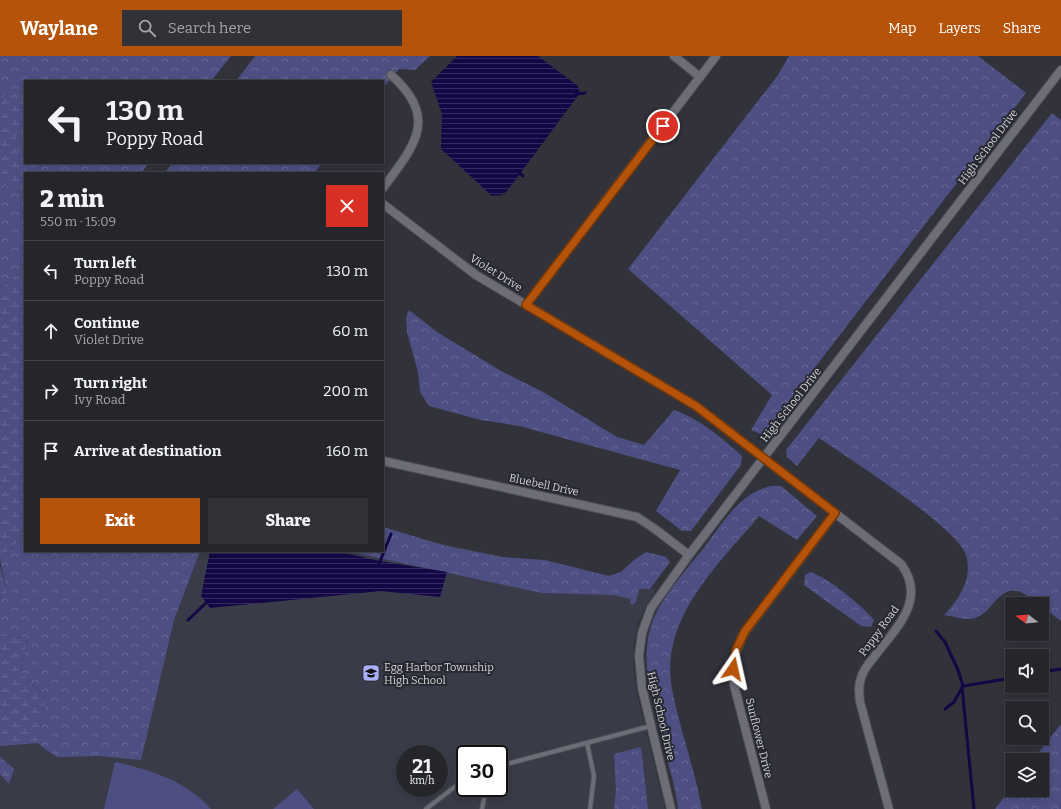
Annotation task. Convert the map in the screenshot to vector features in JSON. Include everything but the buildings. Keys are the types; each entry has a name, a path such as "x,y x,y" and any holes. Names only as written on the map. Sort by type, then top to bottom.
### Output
{"street":[{"path":"674,56 700,77"},
{"path":"526,305 716,56"},
{"name":"High School Drive","path":"671,809 639,673 639,656 642,633 655,601 1061,70"},
{"path":"384,187 412,147 417,136 418,121 413,100 408,91 391,75"},
{"name":"Violet Drive","path":"384,205 476,275 696,406 764,458"},
{"name":"Poppy Road","path":"764,458 898,561 907,573 912,586 911,602 908,611 864,672 858,689 860,702 889,809"},
{"name":"Bluebell Drive","path":"384,461 637,517 655,529 689,556"},
{"name":"Sunflower Drive","path":"766,809 733,680 736,650 753,621 835,513"}],"lane":[{"path":"508,764 652,726"},
{"path":"586,743 594,776 590,809"},
{"path":"426,809 456,786"},
{"path":"482,809 484,797"}],"shaded area":[{"path":"457,56 538,56 578,86 580,93 507,191 502,195 492,196 441,149 442,114 431,82"},
{"name":"Egg Harbor Township High School","path":"384,531 656,589 646,605 638,623 634,643 633,669 637,695 665,809 0,809 0,702 98,720 136,552 384,552"},
{"path":"210,552 340,552 380,561 447,572 440,597 381,591 210,608 201,596"}],"green space":[{"path":"0,56 231,56 212,80 24,80 24,100 10,89 0,101"},
{"path":"255,56 430,56 415,70 399,69 384,87 384,80 237,80"},
{"path":"789,56 978,56 1026,93 763,435 751,430 772,395 628,269 778,75"},
{"path":"10,89 24,100 24,130 16,137 24,149 24,164 35,164 40,172 24,172 24,194 0,184 0,101"},
{"path":"1052,113 1061,120 1061,621 1049,612 1049,597 1028,597 1013,590 1002,594 985,612 975,618 964,619 944,615 955,603 963,588 968,572 966,555 958,543 923,511 876,476 819,438 797,466 787,457 786,450"},
{"path":"24,130 24,149 16,137"},
{"path":"35,164 148,164 142,172 40,172"},
{"path":"171,164 321,164 315,172 166,172"},
{"path":"0,184 24,194 24,269 0,289"},
{"path":"24,269 24,534 0,560 0,289"},
{"path":"409,310 437,332 501,371 543,392 617,437 644,445 674,410 693,418 727,442 742,456 741,465 691,531 682,531 656,511 680,470 519,426 481,420 429,406 420,392 418,372 407,332 406,318"},
{"path":"771,486 781,486 817,516 797,540 759,516 709,576 694,597 682,619 674,642 670,667 673,694 696,780 702,809 678,809 674,784 654,708 647,671 649,636 654,618 663,601 726,518 742,501 750,495"},
{"path":"384,527 446,546 502,557 545,560 609,576 621,572 634,560 646,552 666,557 670,562 650,589 639,589 636,602 632,605 630,603 631,599 614,595 542,593 351,552 384,552"},
{"path":"24,534 24,552 200,552 174,620 141,760 99,756 57,757 37,743 46,699 21,672 27,638 0,636 0,599 7,592 0,560"},
{"path":"0,565 7,592 0,599"},
{"path":"810,572 818,575 835,586 861,607 874,620 871,627 861,626 804,585 805,575"},
{"path":"0,636 27,638 21,672 46,699 37,743 0,746"},
{"path":"1061,724 1061,809 995,809 1005,796 1049,797 1049,753 1038,753 1045,745 1049,745 1049,739"},
{"path":"641,747 648,809 614,809 616,790 614,754"},
{"path":"0,757 14,769 9,784 0,774"},
{"path":"115,762 155,773 167,778 191,791 211,809 104,809"},
{"path":"297,789 314,809 273,809"}],"waterway":[{"path":"576,94 585,93"},
{"path":"517,171 523,176"},
{"path":"384,552 391,534"},
{"path":"379,564 384,552"},
{"path":"188,620 209,600"},
{"path":"936,631 945,642 958,670 963,686"},
{"path":"1049,671 1061,669"},
{"path":"945,709 954,702 963,686 1005,679"},
{"path":"962,687 974,809"}],"place":[{"name":"Egg Harbor Township High School","path":"371,673"}],"route":[{"path":"663,126 526,305 696,406 835,513 745,631 736,650 733,669"}]}
